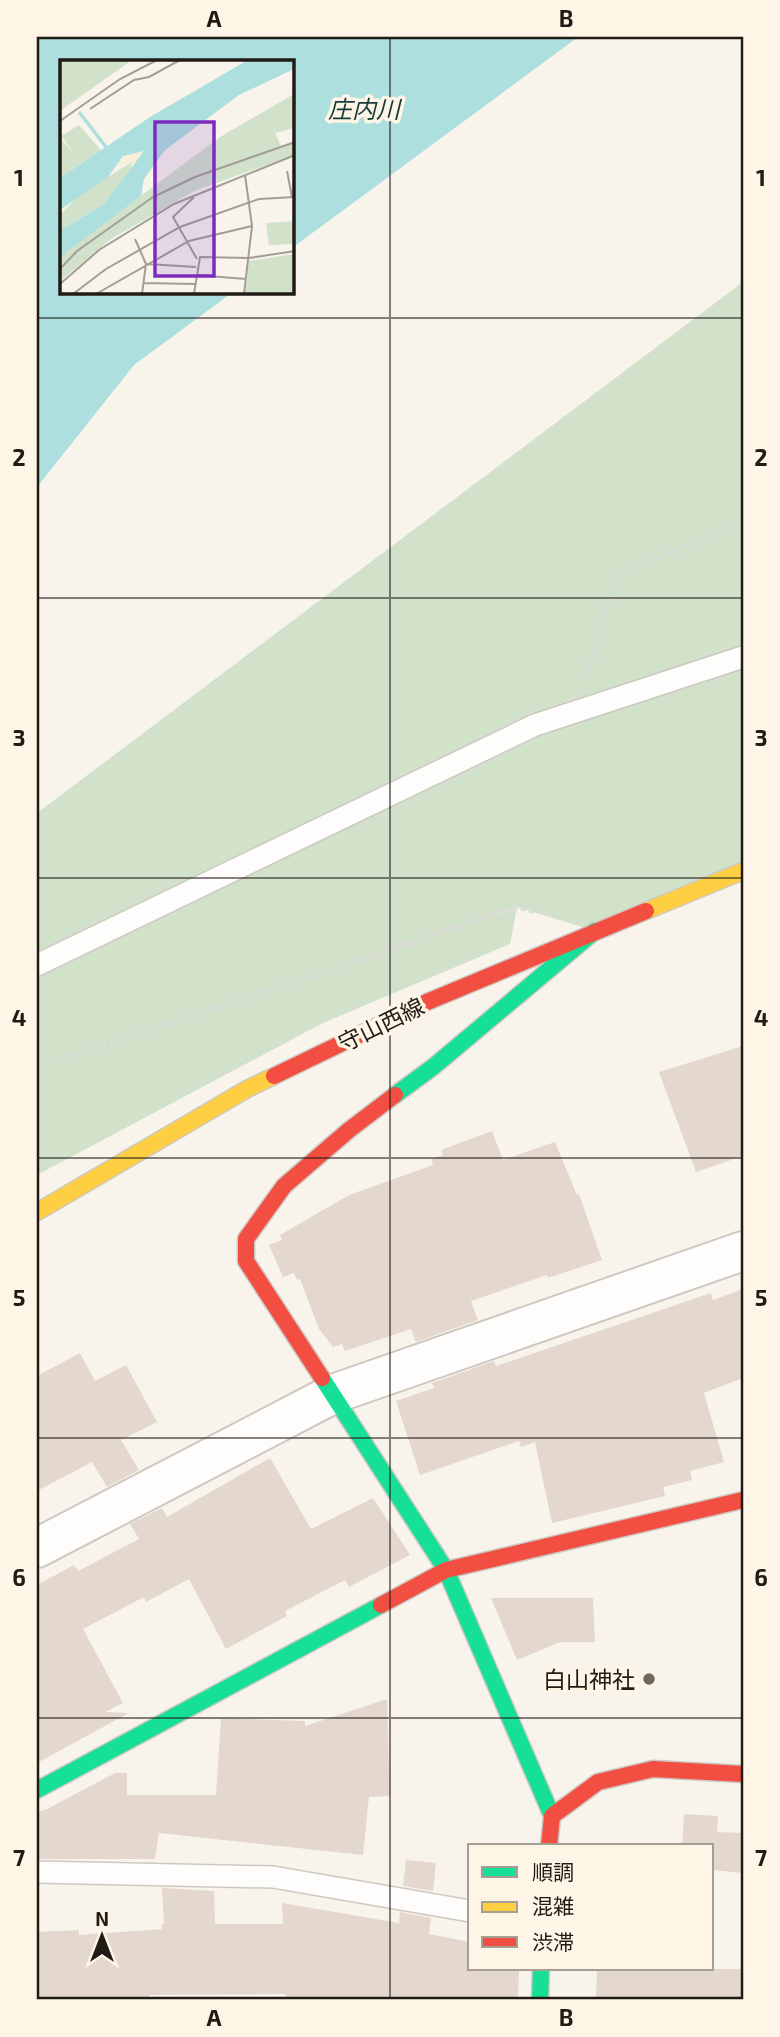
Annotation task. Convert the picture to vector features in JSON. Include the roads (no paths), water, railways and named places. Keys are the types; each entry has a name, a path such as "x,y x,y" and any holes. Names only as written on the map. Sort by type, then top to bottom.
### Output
{"street":[{"name":"守山西線","path":"37,1212 247,1088 427,1002 743,871"},
{"path":"549,1844 552,1816 446,1570 246,1261 246,1239 284,1186 349,1130 433,1067 595,931"},
{"path":"37,1548 333,1394 743,1251"},
{"path":"37,1790 446,1570 743,1500"},
{"path":"552,1816 598,1782 653,1769 743,1774"},
{"path":"540,2000 541,1970"}],"lane":[{"path":"37,965 535,725 743,657"},
{"path":"37,1872 273,1877 468,1911"}],"water":[{"name":"庄内川","path":"37,37 578,37 294,247 294,60 60,60 60,294 230,294 134,365 37,487"}],"place":[{"name":"白山神社","path":"649,1679"}]}
